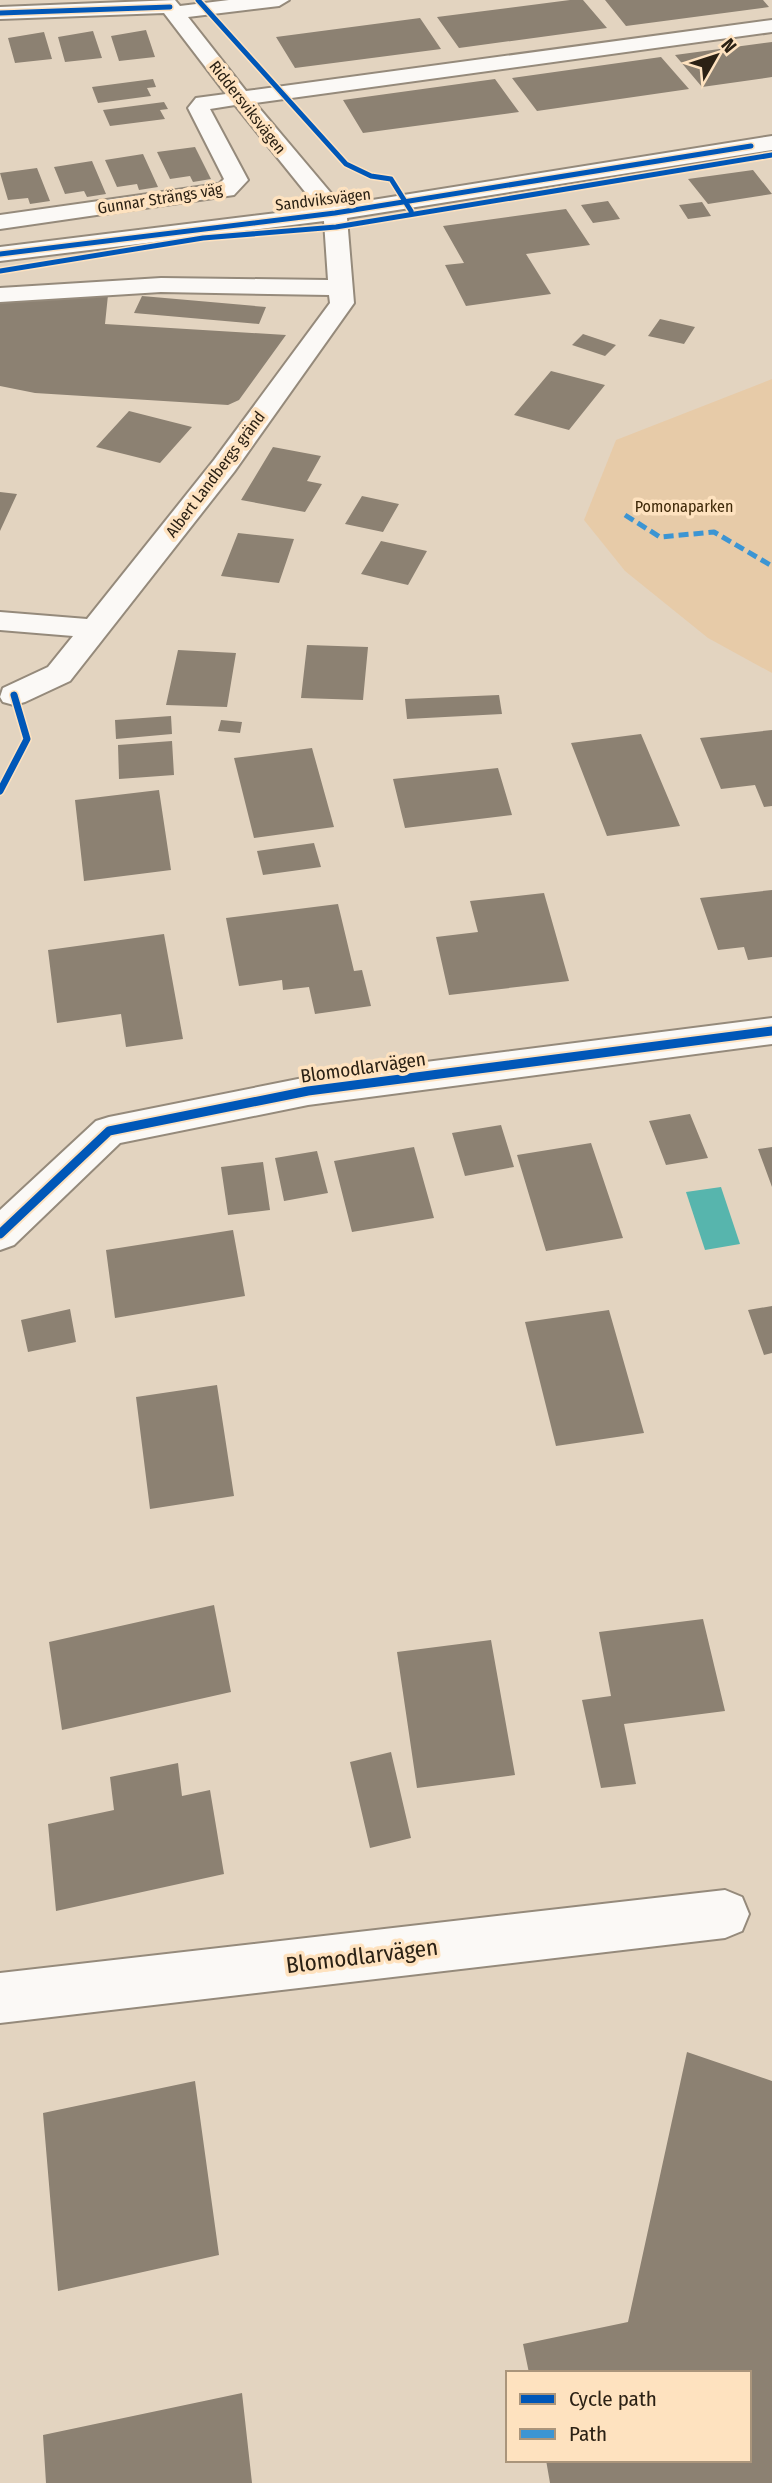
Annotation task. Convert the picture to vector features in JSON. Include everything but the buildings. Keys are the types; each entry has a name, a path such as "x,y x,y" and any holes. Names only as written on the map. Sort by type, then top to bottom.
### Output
{"street":[{"path":"0,13 279,0"},
{"name":"Riddersviksvägen","path":"169,7 335,213"},
{"path":"239,97 772,26"},
{"name":"Gunnar Strängs väg","path":"0,222 226,190 236,180 199,108 204,103 239,97"},
{"name":"Sandviksvägen","path":"0,254 335,213 772,143"},
{"name":"Albert Landbergs gränd","path":"14,695 59,674 224,466 342,303 335,213"},
{"path":"0,295 161,285 341,288"},
{"path":"0,621 95,629"},
{"name":"Blomodlarvägen","path":"0,1234 109,1132 308,1091 772,1031"},
{"name":"Blomodlarvägen","path":"0,1998 725,1914"}],"path":[{"path":"0,791 27,739 14,695"}],"green space":[{"name":"Pomonaparken","path":"772,379 772,673 708,638 625,571 584,520 616,440"}],"water":[{"path":"721,1187 740,1244 705,1250 686,1192"}],"marked path":[{"path":"625,515 660,537 714,532 772,566"}],"cycle path":[{"path":"198,0 346,164 371,176 391,179 411,211"},
{"path":"0,13 170,7"},
{"path":"0,254 335,213 751,146"},
{"path":"0,271 203,238 336,227 772,155"},
{"path":"0,791 27,739 14,695"},
{"path":"0,1234 109,1131 308,1091 772,1031"}]}
